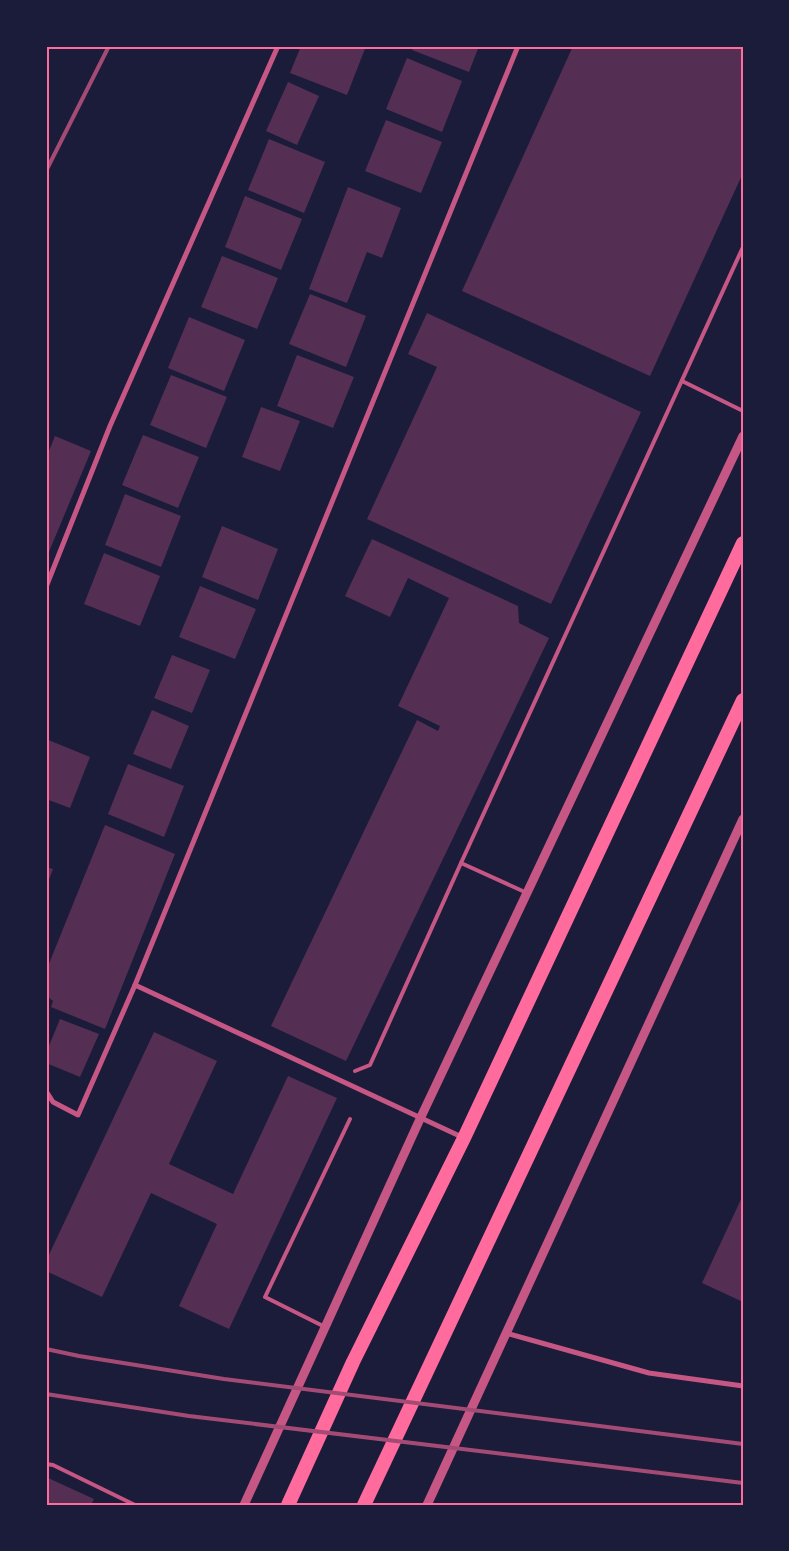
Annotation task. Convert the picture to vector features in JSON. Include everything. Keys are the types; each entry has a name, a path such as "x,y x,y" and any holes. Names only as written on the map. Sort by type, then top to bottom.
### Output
{"highway":[{"path":"288,1505 354,1362 464,1138 743,543"},
{"path":"364,1505 743,700"}],"street":[{"path":"46,587 110,426 278,46"},
{"path":"46,1091 53,1102 78,1115 135,985 518,46"},
{"path":"244,1505 420,1119 743,436"},
{"path":"428,1505 743,819"},
{"path":"135,985 464,1138"},
{"path":"506,1333 649,1373 743,1386"}],"lane":[{"path":"355,1071 370,1065 743,247"},
{"path":"682,381 743,411"},
{"path":"461,863 527,893"},
{"path":"325,1327 265,1297 350,1119"},
{"path":"46,1464 53,1465 135,1505"}],"building":[{"path":"301,46 366,46 347,95 290,73"},
{"path":"414,46 479,46 469,72 412,50"},
{"path":"573,46 743,46 743,173 650,376 462,291"},
{"path":"407,58 462,81 442,132 386,109"},
{"path":"288,82 319,96 297,145 266,131"},
{"path":"386,120 442,142 421,193 365,171"},
{"path":"269,139 325,162 304,213 248,190"},
{"path":"348,187 401,208 382,258 367,252 347,303 309,289"},
{"path":"245,196 302,219 281,270 225,247"},
{"path":"222,256 278,278 257,329 201,307"},
{"path":"310,294 366,316 346,367 289,344"},
{"path":"427,313 641,412 551,604 367,519 437,367 408,354"},
{"path":"189,317 245,340 224,391 168,368"},
{"path":"297,355 354,377 333,428 277,406"},
{"path":"171,375 227,397 206,448 150,425"},
{"path":"261,407 300,421 280,471 242,457"},
{"path":"143,435 199,457 178,508 122,485"},
{"path":"55,436 91,451 46,559 46,458"},
{"path":"125,494 181,516 161,567 105,545"},
{"path":"222,526 278,549 258,600 202,577"},
{"path":"372,539 518,606 519,623 549,638 346,1061 271,1026 417,720 438,731 440,726 398,706 449,598 408,578 390,617 345,596"},
{"path":"104,553 160,576 140,626 84,604"},
{"path":"200,586 256,609 235,659 179,637"},
{"path":"172,655 210,670 192,713 154,698"},
{"path":"152,710 189,726 171,769 133,754"},
{"path":"46,739 90,757 70,808 46,799"},
{"path":"128,764 184,786 164,837 108,814"},
{"path":"105,825 175,854 105,1029 51,1007 53,1001 46,995 46,971"},
{"path":"46,867 53,869 46,887"},
{"path":"60,1019 99,1034 80,1077 46,1063 46,1053"},
{"path":"154,1032 217,1061 169,1164 233,1194 288,1076 337,1098 229,1329 179,1306 217,1224 151,1193 102,1297 46,1271 46,1261"},
{"path":"743,1195 743,1302 702,1283"},
{"path":"46,1477 94,1499 91,1505 46,1505"}],"railway":[{"path":"46,171 109,46"},
{"path":"46,1349 224,1379 743,1444"},
{"path":"46,1394 189,1416 743,1483"}]}
